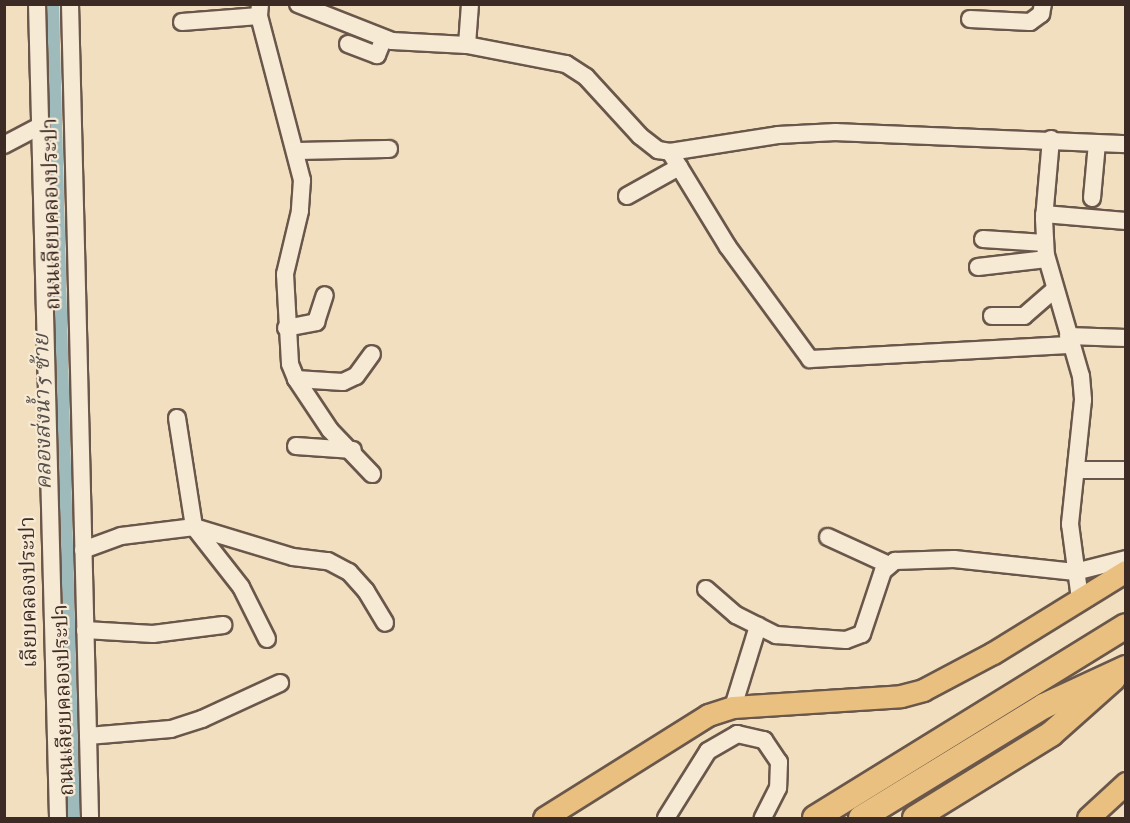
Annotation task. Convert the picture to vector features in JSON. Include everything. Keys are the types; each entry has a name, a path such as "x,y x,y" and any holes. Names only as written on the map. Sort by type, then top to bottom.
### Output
{"highway":[{"path":"815,819 1125,626"},
{"path":"861,819 1044,706 1124,669"},
{"path":"915,819 1051,734 1124,669"}],"main road":[{"path":"544,819 708,715 733,707 901,696 923,690 993,653 1125,571"},
{"path":"1088,819 1107,810 1125,783"}],"street":[{"name":"เลียบคลองประปา","path":"37,4 58,819"},
{"name":"ถนนเลียบคลองประปา","path":"70,4 90,819"},
{"path":"298,4 329,10 384,38 407,44 467,45 566,64 586,77 640,136 658,150 670,152 778,135 836,132 1051,139 1125,144"},
{"path":"467,45 470,4"},
{"path":"970,19 1030,22 1041,14 1043,4"},
{"path":"182,22 260,10 295,152 302,198 285,274 286,328 290,364 296,379 330,430 354,450 372,474"},
{"path":"348,44 377,55 384,38"},
{"path":"4,145 40,126"},
{"path":"1051,139 1044,214 1046,251 1083,400 1077,470 1071,505 1075,572 1080,599"},
{"path":"1092,198 1096,143"},
{"path":"295,152 389,149"},
{"path":"670,152 728,247 810,359 1125,338"},
{"path":"627,196 679,167"},
{"path":"1044,214 1125,221"},
{"path":"983,239 1046,251"},
{"path":"978,267 1046,251"},
{"path":"992,316 1024,316 1054,290"},
{"path":"286,328 316,322 325,295"},
{"path":"296,379 351,380 372,354"},
{"path":"177,418 194,527 241,587 267,639"},
{"path":"296,446 354,450"},
{"path":"1077,470 1125,470"},
{"path":"83,550 121,536 194,527 293,557 328,561 360,585 386,623"},
{"path":"828,537 889,565"},
{"path":"706,589 736,615 789,638 854,638 862,634 889,565 904,558 954,559 1075,572 1125,559"},
{"path":"85,630 153,634 223,625"},
{"path":"733,707 758,626"},
{"path":"88,736 171,729 202,719 280,682"},
{"path":"666,819 708,751 737,734 764,740 779,762 778,788 763,819"},
{"path":"801,819 837,804"}],"waterway":[{"name":"คลองส่งน้ำ 5 ซ้าย","path":"53,4 74,818"}]}
